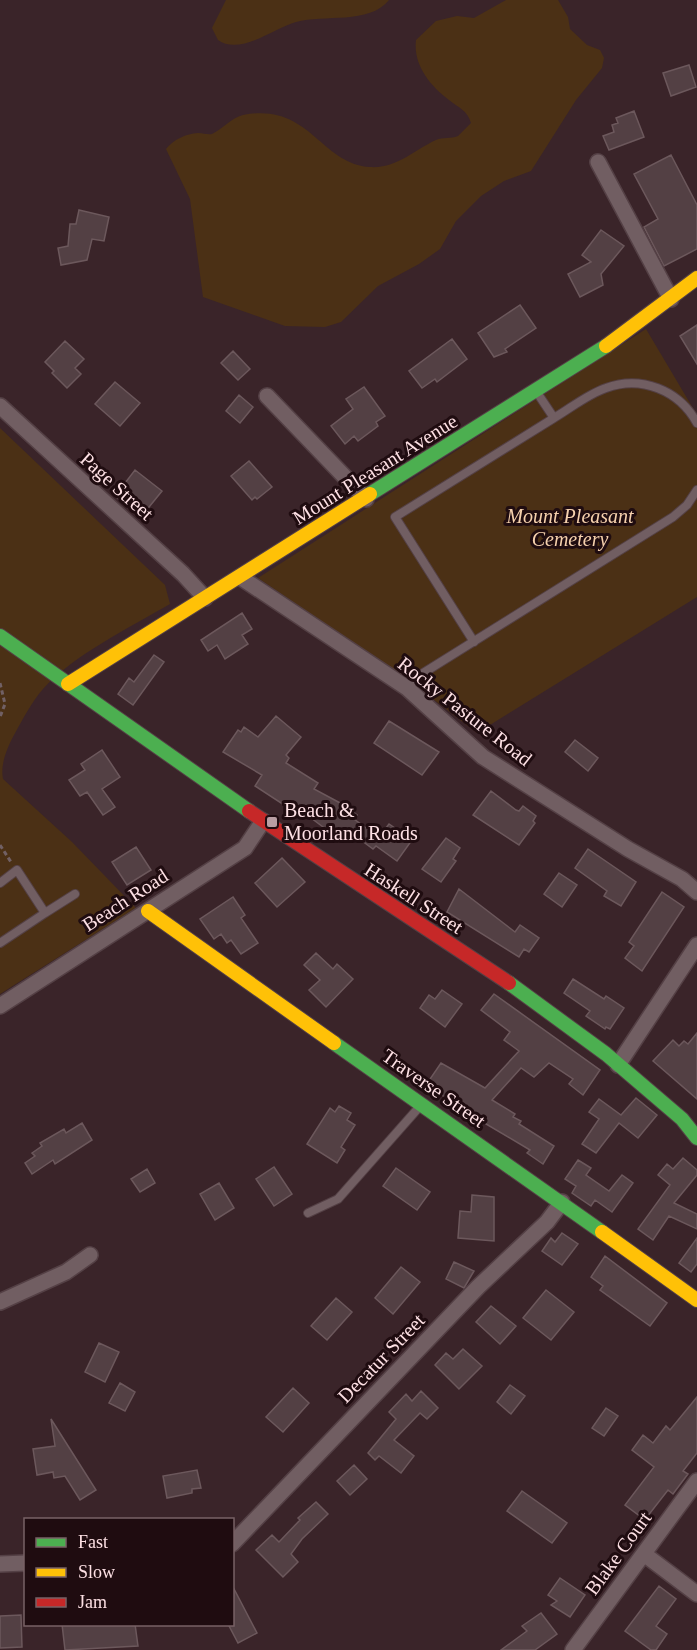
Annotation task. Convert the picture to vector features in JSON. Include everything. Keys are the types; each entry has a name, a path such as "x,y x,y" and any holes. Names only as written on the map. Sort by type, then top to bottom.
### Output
{"street":[{"path":"598,162 671,299"},
{"name":"Mount Pleasant Avenue","path":"68,684 366,499 624,334 693,285"},
{"path":"267,396 366,499"},
{"name":"Page Street","path":"0,406 183,574 205,598"},
{"name":"Rocky Pasture Road","path":"240,577 407,688 483,757 628,849 682,879 697,892"},
{"name":"Haskell Street","path":"0,636 263,821 516,988 618,1065 682,1119 697,1138"},
{"name":"Beach Road","path":"0,1006 245,848 263,821"},
{"name":"Traverse Street","path":"148,910 697,1300"},
{"path":"618,1065 697,945"},
{"name":"Decatur Street","path":"234,1542 478,1287 539,1231 562,1202"},
{"path":"0,1302 66,1272 90,1255"},
{"name":"Blake Court","path":"573,1650 697,1482"},
{"path":"644,1554 697,1594"},
{"path":"0,1564 24,1563"}],"lane":[{"path":"474,642 394,518 601,390 631,383 650,385 673,395 687,407 697,423"},
{"path":"536,390 554,418"},
{"path":"407,688 420,675 673,517 687,505 697,490"},
{"path":"0,883 17,870 45,913"},
{"path":"0,943 75,894"},
{"path":"309,1213 338,1199 422,1104"}],"path":[{"path":"0,682 5,704 0,717"},
{"path":"0,844 17,870"}],"green space":[{"path":"226,0 389,0 370,13 296,22 247,43 236,45 218,40 212,28"},
{"path":"506,0 558,0 568,17 570,29 587,45 600,50 604,58 602,68 576,100 531,171 504,181 481,196 456,221 440,249 419,264 378,286 341,322 325,327 285,326 203,297 190,199 166,149 169,145 189,135 212,134 243,115 266,113 284,117 299,125 338,156 370,167 397,162 436,140 458,136 471,123 462,110 429,81 417,57 416,40 436,21 457,16 474,18"},
{"name":"Mount Pleasant Cemetery","path":"646,329 697,415 697,597 477,733 411,682 258,578"},
{"path":"0,428 165,585 170,604 103,642 56,676 35,700 9,745 3,762 3,779 72,842 136,908 0,994"}],"building":[{"path":"689,65 696,87 671,96 663,73"},
{"path":"634,111 644,137 609,150 603,136 614,132 612,125 618,123 616,118"},
{"path":"671,155 697,205 697,249 664,266 644,227 658,219 634,174"},
{"path":"79,210 109,217 104,241 92,239 87,260 61,265 58,248 68,246 70,224 76,224"},
{"path":"601,230 624,246 601,274 603,285 580,297 568,274 591,262 582,255"},
{"path":"520,305 536,328 505,349 507,352 494,357 478,333"},
{"path":"697,325 697,364 680,336"},
{"path":"452,339 467,359 437,382 435,379 422,388 409,371"},
{"path":"65,341 84,359 75,368 81,374 67,388 45,362"},
{"path":"233,351 250,369 238,380 221,363"},
{"path":"115,382 140,403 120,426 95,404"},
{"path":"364,387 385,416 376,422 378,426 358,441 354,436 345,444 331,426 353,409 346,399"},
{"path":"239,395 253,407 240,423 226,411"},
{"path":"249,461 272,487 257,499 255,497 252,500 231,476"},
{"path":"135,470 162,491 145,512 138,506 134,511 115,496"},
{"path":"242,613 252,629 242,635 248,644 225,659 217,645 208,651 201,640"},
{"path":"154,655 164,662 133,705 118,694 129,678 134,682"},
{"path":"276,716 301,737 286,755 289,758 286,763 318,783 314,789 357,815 354,819 379,837 389,824 412,840 397,861 376,846 373,849 346,829 339,839 307,815 304,818 255,786 262,775 223,752 238,730 241,732 244,727 258,737"},
{"path":"389,721 439,752 422,775 374,743"},
{"path":"575,740 598,758 588,771 565,752"},
{"path":"102,750 120,777 102,789 115,807 103,815 87,792 80,796 69,780 85,770 81,764"},
{"path":"491,791 516,810 519,811 523,806 536,816 533,821 535,823 519,845 473,815"},
{"path":"446,838 460,848 453,859 456,861 441,882 422,869"},
{"path":"136,847 151,870 127,885 112,862"},
{"path":"588,849 636,882 621,906 604,896 607,891 575,868"},
{"path":"282,858 305,882 277,907 255,883"},
{"path":"559,873 577,885 562,907 544,894"},
{"path":"459,889 515,932 520,925 539,938 529,952 524,949 519,957 447,912"},
{"path":"662,892 684,907 642,971 625,958 634,946 629,942"},
{"path":"233,897 245,915 241,918 258,943 241,954 231,940 227,943 221,934 214,939 200,919"},
{"path":"316,953 333,969 337,964 353,979 326,1007 309,990 320,980 304,965"},
{"path":"573,979 604,999 606,996 624,1008 610,1029 606,1027 605,1029 586,1016 590,1011 564,993"},
{"path":"442,990 462,1004 445,1027 420,1008 429,995 435,999"},
{"path":"494,994 600,1070 583,1095 569,1084 573,1079 549,1063 534,1077 521,1068 492,1100 515,1114 513,1117 521,1121 519,1124 554,1146 543,1164 527,1153 530,1150 476,1118 473,1121 456,1109 458,1106 431,1088 432,1085 428,1082 441,1063 485,1088 519,1051 504,1040 510,1032 481,1010"},
{"path":"697,1033 697,1099 653,1061 673,1040 679,1046 684,1041 688,1044"},
{"path":"636,1098 657,1115 638,1138 619,1123 596,1153 582,1144 599,1119 589,1112 599,1099 621,1115"},
{"path":"339,1106 351,1113 347,1120 355,1125 341,1147 345,1150 337,1163 307,1144 330,1108 335,1112"},
{"path":"82,1123 92,1140 55,1164 53,1160 32,1174 25,1163 35,1156 32,1153 42,1146 40,1143 64,1129 66,1133"},
{"path":"683,1158 697,1170 697,1175 674,1203 697,1214 697,1229 669,1216 653,1240 638,1229 670,1185 658,1175 667,1164 673,1169"},
{"path":"578,1160 591,1168 586,1175 609,1191 622,1175 633,1183 612,1212 595,1200 591,1206 572,1193 576,1186 565,1179"},
{"path":"274,1167 292,1194 274,1206 256,1179"},
{"path":"396,1168 430,1192 417,1210 383,1186"},
{"path":"147,1169 155,1183 140,1192 131,1179"},
{"path":"219,1183 234,1208 215,1220 200,1194"},
{"path":"472,1195 494,1197 494,1241 458,1238 460,1211 471,1212"},
{"path":"562,1233 578,1244 562,1265 542,1251 551,1238 555,1242"},
{"path":"697,1238 697,1264 691,1272 679,1263"},
{"path":"605,1256 667,1303 650,1326 600,1290 603,1286 591,1277"},
{"path":"454,1262 474,1271 464,1288 446,1279"},
{"path":"401,1267 420,1282 393,1314 375,1298"},
{"path":"546,1290 574,1312 551,1340 523,1318"},
{"path":"336,1298 352,1312 327,1340 311,1326"},
{"path":"491,1306 516,1326 500,1344 476,1322"},
{"path":"99,1343 119,1352 105,1382 85,1372"},
{"path":"463,1349 482,1366 459,1389 435,1365 446,1353 453,1359"},
{"path":"120,1383 135,1392 125,1411 109,1403"},
{"path":"510,1385 525,1396 511,1414 497,1402"},
{"path":"293,1388 309,1403 283,1432 266,1417"},
{"path":"421,1391 438,1408 427,1419 420,1413 394,1440 414,1456 401,1473 379,1456 375,1460 368,1453 396,1419 389,1412 406,1394 412,1401"},
{"path":"697,1397 697,1453 683,1471 688,1474 673,1494 668,1490 647,1517 643,1514 641,1517 625,1505 654,1467 632,1450 643,1435 653,1443 666,1426 670,1430"},
{"path":"606,1408 618,1416 604,1436 592,1428"},
{"path":"51,1419 96,1490 80,1500 65,1476 54,1478 53,1472 37,1475 33,1449 55,1446"},
{"path":"354,1465 367,1479 350,1495 337,1481"},
{"path":"197,1470 201,1488 192,1489 192,1493 167,1498 163,1476"},
{"path":"522,1491 567,1523 552,1543 507,1511"},
{"path":"316,1502 328,1514 302,1539 291,1554 298,1562 283,1577 256,1550 272,1535 279,1542 300,1520 298,1518"},
{"path":"560,1578 585,1595 570,1617 551,1605 557,1601 548,1595"},
{"path":"659,1586 676,1599 656,1626 667,1634 656,1650 651,1650 625,1631"},
{"path":"234,1589 257,1633 238,1643 229,1626 234,1626"},
{"path":"541,1613 557,1634 535,1650 501,1650 527,1631 522,1626"},
{"path":"21,1615 22,1647 0,1648 0,1616"},
{"path":"62,1626 135,1626 138,1646 65,1650"}],"traffic: fast":[{"path":"370,494 606,346"},
{"path":"0,636 249,811"},
{"path":"509,983 606,1054 682,1119 697,1138"},
{"path":"334,1043 602,1232"}],"traffic: slow":[{"path":"606,346 697,278"},
{"path":"68,684 370,494"},
{"path":"148,911 334,1043"},
{"path":"602,1232 697,1300"}],"traffic: jam":[{"path":"249,811 509,983"}],"place":[{"name":"Beach & Moorland Roads","path":"272,822"}]}
